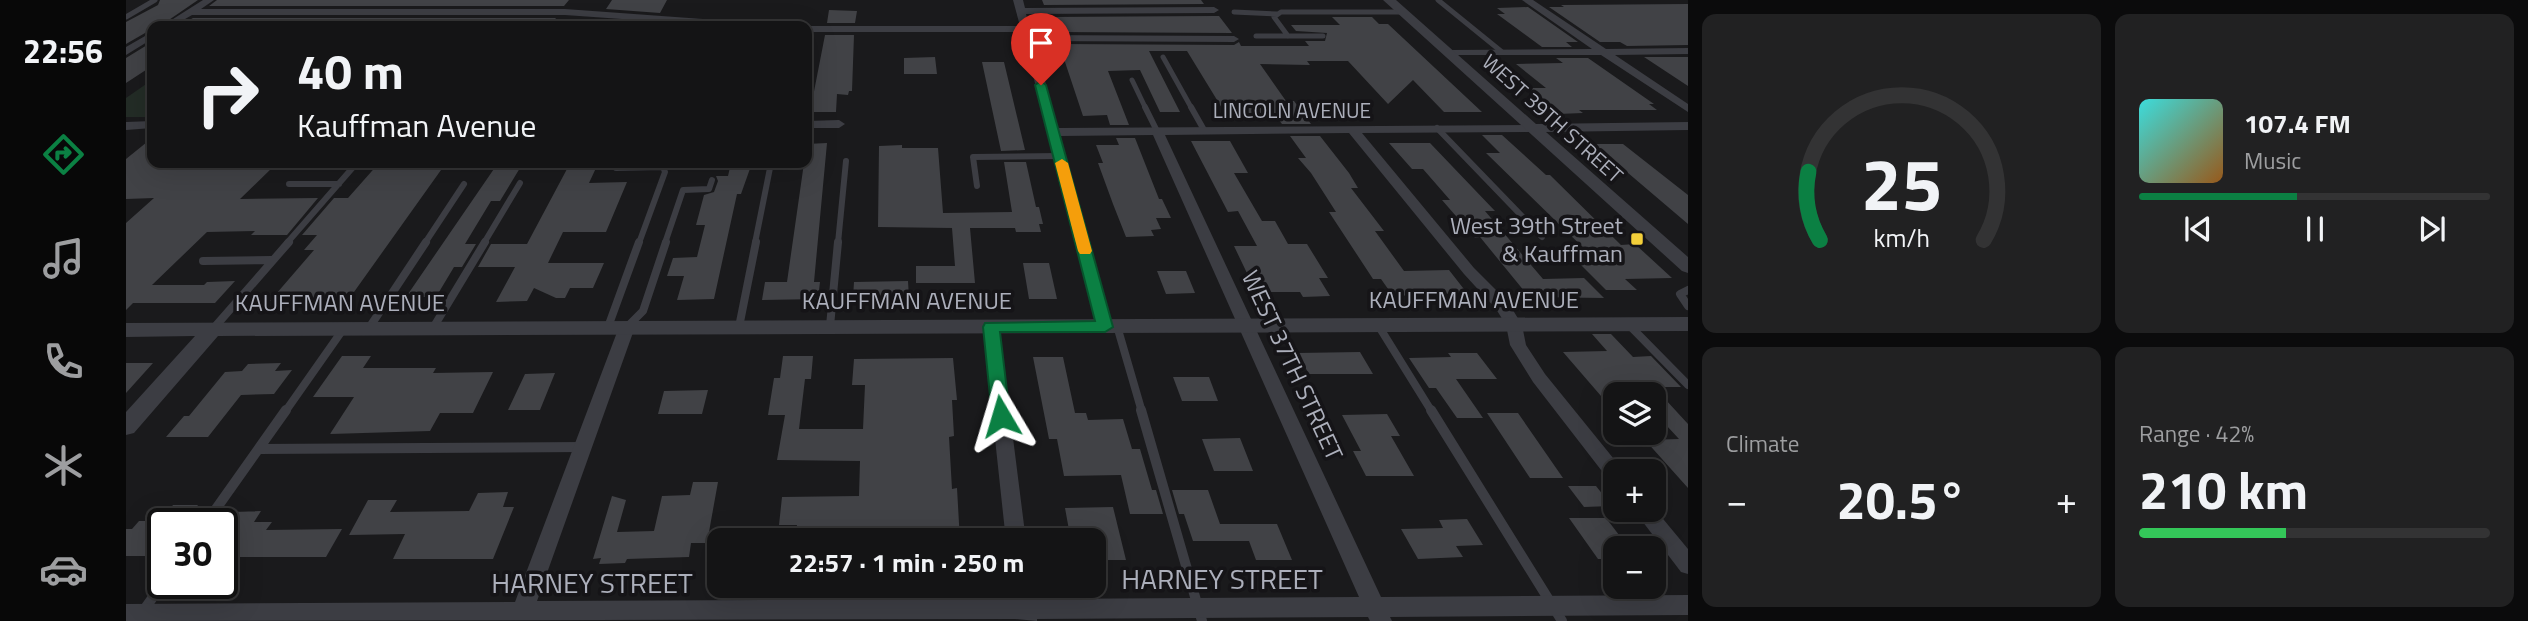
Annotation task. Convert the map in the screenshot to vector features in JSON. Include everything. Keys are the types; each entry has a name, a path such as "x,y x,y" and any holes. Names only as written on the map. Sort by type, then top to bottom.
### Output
{"street":[{"path":"175,21 209,0"},
{"path":"317,12 333,0"},
{"name":"WEST 39TH STREET","path":"1389,0 1688,267"},
{"path":"1527,0 1688,109"},
{"path":"1111,326 1060,156 1020,5 1214,10"},
{"path":"189,12 581,13 659,21"},
{"path":"575,21 581,13"},
{"path":"812,29 1234,39"},
{"path":"126,52 147,39"},
{"path":"1449,53 1688,51"},
{"path":"812,124 839,124"},
{"path":"126,125 147,125"},
{"path":"1532,128 1688,126"},
{"name":"LINCOLN AVENUE","path":"1054,132 1532,128"},
{"path":"1352,129 1469,271 1502,306 1514,325 1518,345 1539,378 1603,459"},
{"name":"WEST 37TH STREET","path":"1157,131 1378,614"},
{"name":"KAUFFMAN AVENUE","path":"126,330 1688,324"},
{"path":"521,617 583,447 617,327"},
{"path":"991,327 1014,528"},
{"path":"126,427 213,329"},
{"path":"1653,522 1688,565"},
{"name":"HARNEY STREET","path":"134,616 1558,614 1688,605"}],"lane":[{"path":"126,17 155,0"},
{"path":"1438,0 1503,52"},
{"path":"1234,12 1403,12"},
{"path":"1277,14 1275,20 1288,36"},
{"path":"1256,36 1324,36"},
{"path":"1163,57 1205,130"},
{"path":"1132,80 1157,131"},
{"path":"1437,128 1542,237"},
{"path":"977,186 974,157 1060,156"},
{"path":"831,326 845,161"},
{"path":"213,329 352,168"},
{"path":"617,327 665,172 663,168"},
{"path":"739,327 770,168"},
{"path":"617,327 643,311 683,190 709,189 712,180"},
{"path":"433,328 520,183"},
{"path":"289,184 339,184"},
{"path":"369,328 464,184"},
{"path":"203,261 271,260"},
{"path":"1688,290 1680,294 1688,306"},
{"path":"1378,325 1558,614"},
{"path":"1629,325 1688,386"},
{"path":"1111,326 1200,615"},
{"path":"217,508 344,328"},
{"path":"259,449 583,447"},
{"path":"134,616 149,599"}],"shaded area":[{"path":"147,83 147,117 126,117 126,98"}],"building":[{"path":"160,0 198,0 167,21 147,21 147,32 126,44 126,22 158,5"},
{"path":"217,0 569,0 564,6 209,6"},
{"path":"612,0 667,0 660,13 606,9"},
{"path":"1042,0 1201,0 1204,4 1044,5"},
{"path":"1688,4 1688,45 1627,46 1620,42 1600,42 1549,7 1564,7 1561,5"},
{"path":"1528,7 1578,42 1566,42 1572,47 1542,47 1497,14 1505,14 1497,8"},
{"path":"829,10 857,11 855,23 827,23"},
{"path":"1219,16 1232,33 1055,32 1048,17"},
{"path":"1332,17 1372,17 1379,24 1388,24 1482,112 1444,112 1413,80 1388,104 1348,61 1307,61 1310,65 1260,64 1286,101 1294,101 1311,124 1282,124 1274,114 1225,113 1187,51 1149,51 1180,112 1160,112 1140,70 1108,71 1129,125 1110,125 1107,115 1083,116 1059,44 1234,45 1239,42 1241,46 1309,46 1305,41 1325,41 1327,33 1296,31 1291,25 1340,25"},
{"path":"193,18 556,18 554,21 187,21"},
{"path":"825,35 854,35 852,91 849,91 848,95 837,94 836,112 812,112"},
{"path":"147,45 147,69 126,83 126,58"},
{"path":"935,57 937,74 904,74 904,58"},
{"path":"1644,57 1688,57 1688,86"},
{"path":"1556,58 1588,58 1654,104 1649,104 1657,110 1579,110 1583,113 1558,114 1527,88 1546,88 1516,64 1563,63"},
{"path":"982,62 1004,62 1025,150 1001,151"},
{"path":"1482,135 1502,135 1546,175 1550,175 1621,245 1635,244 1672,278 1625,279 1637,290 1606,290 1578,262 1598,262 1486,153 1500,153"},
{"path":"1290,136 1320,136 1349,173 1358,188 1351,188 1384,231 1375,231 1404,271 1449,270 1467,293 1393,296 1381,279 1373,279 1329,212 1336,212 1298,158 1306,158"},
{"path":"1116,138 1135,138 1159,199 1162,199 1171,218 1156,218 1161,229 1151,230 1154,236 1126,237 1113,204 1098,163 1103,163 1096,145 1119,145"},
{"path":"1191,141 1230,141 1248,173 1234,173 1262,221 1275,221 1288,244 1307,244 1328,278 1319,278 1330,296 1303,297 1300,292 1256,292 1234,246 1257,246 1238,211 1228,212"},
{"path":"147,142 147,168 272,168 240,199 318,198 287,235 251,235 255,231 207,232 152,285 204,285 207,282 235,281 215,303 133,303 126,310 126,223 154,198 126,199 126,159"},
{"path":"827,143 814,282 820,282 818,299 762,300 765,282 787,282 803,168 812,168 812,144"},
{"path":"1389,143 1430,143 1495,211 1485,211 1543,279 1584,278 1604,298 1529,297 1480,237 1475,238 1442,200 1450,200 1423,169 1412,169"},
{"path":"1594,144 1623,144 1688,195 1688,224"},
{"path":"902,145 902,148 938,148 943,213 1012,212 1004,162 1026,162 1036,207 1039,207 1043,224 1039,224 1041,232 1016,232 1015,228 970,228 975,283 916,283 916,266 955,266 952,228 878,227 879,146"},
{"path":"375,168 442,168 349,299 270,301 314,250 304,250 317,235 302,235 334,198 348,198"},
{"path":"495,168 520,168 500,201 491,201 465,244 476,244 462,267 454,267 436,297 406,297"},
{"path":"596,168 589,183 627,182 606,232 563,232 548,263 604,263 593,288 570,288 565,298 556,298 534,288 527,301 496,302 515,267 478,267 491,244 527,244 567,169"},
{"path":"730,168 750,168 741,194 737,194 714,299 677,300 684,276 667,276 673,258 697,257 705,225 696,225 704,195 714,192 718,181 716,176 728,176"},
{"path":"1023,263 1049,263 1057,299 1029,299"},
{"path":"1157,271 1186,271 1195,293 1166,294"},
{"path":"908,281 909,298 853,298 854,282"},
{"path":"1592,334 1611,334 1633,357 1651,356 1681,387 1666,387 1666,382 1603,382 1601,396 1563,352 1607,351"},
{"path":"1360,352 1373,374 1309,374 1297,353"},
{"path":"1448,353 1477,353 1497,379 1456,379 1483,418 1457,418 1436,388 1429,388 1409,358 1451,357"},
{"path":"342,356 371,356 363,368 436,368 433,373 493,372 473,413 440,413 430,431 330,434 354,397 313,397"},
{"path":"783,356 813,356 811,379 805,379 799,429 863,429 865,385 852,385 854,359 953,358 957,400 952,400 954,436 949,437 952,489 957,488 959,528 797,528 797,525 779,525 782,497 859,496 860,461 777,460 785,415 768,415 774,378 780,378"},
{"path":"1033,357 1063,357 1075,413 1086,413 1088,420 1123,419 1132,449 1140,449 1152,490 1156,490 1163,514 1130,514 1121,475 1064,476 1057,439 1049,439"},
{"path":"126,363 153,363 126,393"},
{"path":"281,363 275,371 292,370 274,394 241,395 208,437 166,437 184,416 189,416 225,372 242,371 248,364"},
{"path":"555,373 540,410 508,410 525,374"},
{"path":"1173,377 1209,377 1218,401 1182,401"},
{"path":"708,390 702,414 658,414 664,391"},
{"path":"1666,400 1688,424 1688,488 1666,463 1666,459 1662,459 1649,445 1666,445 1666,439 1679,439 1666,425"},
{"path":"1487,413 1518,413 1563,478 1530,478"},
{"path":"1387,414 1400,436 1391,436 1414,476 1366,476 1353,451 1361,451 1342,415"},
{"path":"1240,438 1253,471 1214,471 1202,439"},
{"path":"693,482 718,482 710,528 707,528 707,543 691,543 689,557 627,559 625,563 599,564 601,558 593,559 612,496 626,500 617,532 654,531 662,496 690,495"},
{"path":"1568,486 1596,486 1603,495 1603,506 1584,507"},
{"path":"1172,490 1208,490 1220,524 1277,524 1292,560 1256,560 1249,541 1193,541 1184,514 1179,514"},
{"path":"508,492 503,507 514,507 493,559 393,559 405,534 349,535 368,500 397,500 390,512 469,511 478,493"},
{"path":"173,505 198,505 196,508 171,508"},
{"path":"1113,507 1126,560 1106,560 1106,528 1069,528 1065,508"},
{"path":"261,511 254,522 272,522 266,530 342,529 326,557 238,557 238,512"},
{"path":"1569,518 1603,518 1603,522 1609,522 1620,536 1603,536 1603,559 1598,559"},
{"path":"1467,519 1483,545 1456,546 1463,557 1418,559 1401,529 1443,528 1439,520"},
{"path":"139,521 147,521 147,556 126,556 126,529 132,529"}],"slow traffic":[{"path":"1062,163 1085,251"}],"place":[{"name":"West 39th Street & Kauffman","path":"1637,239"}],"route":[{"path":"1001,416 991,327 1105,327 1041,85"}]}
